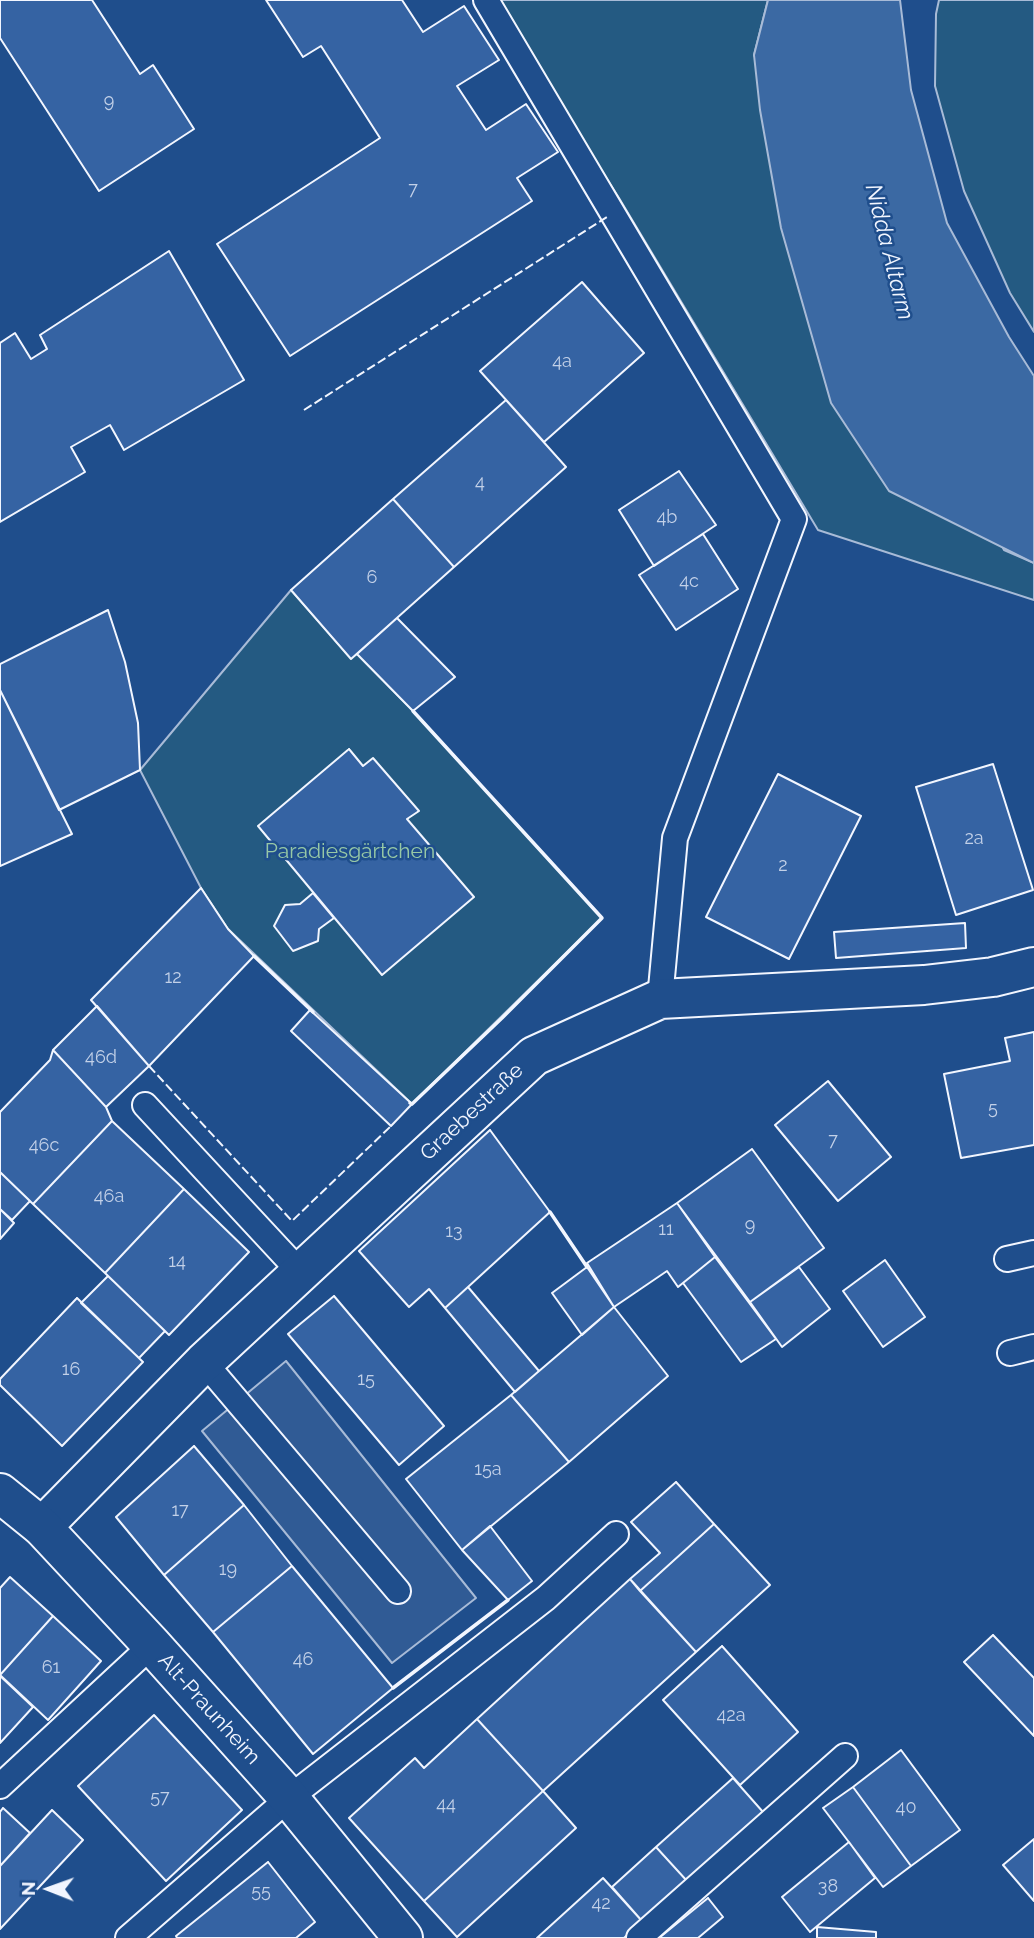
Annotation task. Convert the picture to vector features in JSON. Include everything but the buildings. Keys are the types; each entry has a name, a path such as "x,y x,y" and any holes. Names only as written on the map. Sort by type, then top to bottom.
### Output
{"street":[{"name":"Graebestraße","path":"42,1527 204,1362 534,1056 660,999 924,985 993,977 1034,967"},
{"name":"Alt-Praunheim","path":"0,1493 42,1527 152,1645 289,1798 403,1938"}],"lane":[{"path":"486,0 794,519 675,838 660,999"},
{"path":"145,1105 300,1272"},
{"path":"1007,1259 1034,1253"},
{"path":"204,1362 398,1591"},
{"path":"128,1938 289,1798 546,1598 616,1534"},
{"path":"0,1786 152,1645"},
{"path":"639,1938 845,1756"}],"green space":[{"path":"492,0 768,0 754,55 1004,550 1034,563 1034,600 818,530 619,198"},
{"path":"939,0 1034,0 1034,332 1010,293 964,191 935,86 936,14"},
{"name":"Paradiesgärtchen","path":"291,590 351,658 357,654 413,711 602,918 412,1104 228,929 201,888 140,770"}],"shaded area":[{"path":"286,1361 476,1598 392,1663 202,1431"}],"water":[{"name":"Nidda Altarm","path":"768,0 900,0 911,90 947,223 1009,337 1034,376 1034,563 889,491 831,403 781,228 760,110 754,55"}],"fence":[{"path":"304,410 607,217"},
{"path":"149,1066 292,1221 391,1126"}],"wall":[{"path":"410,1103 502,1018 602,918 413,711"},
{"path":"254,956 313,1012"},
{"path":"550,1212 587,1267"},
{"path":"393,1688 508,1600"}]}
